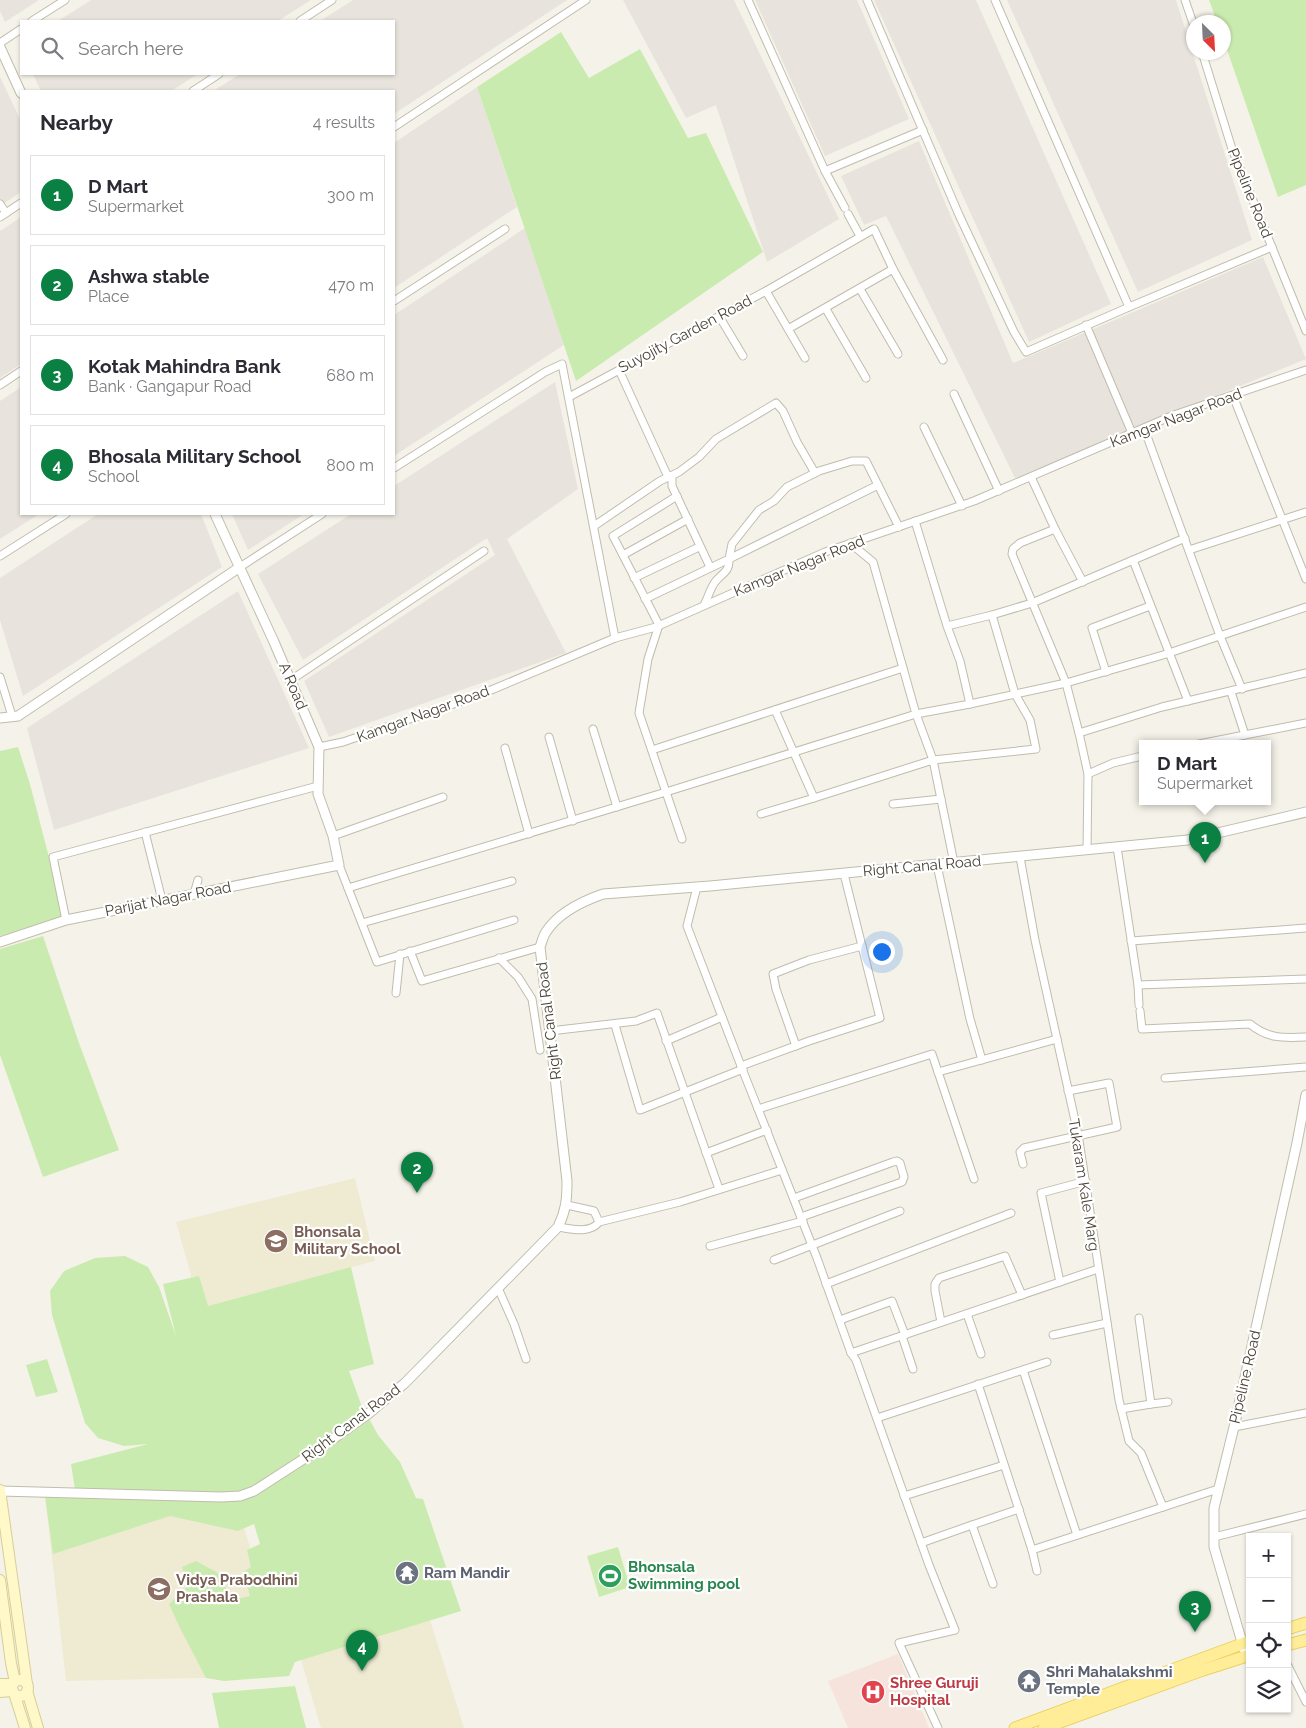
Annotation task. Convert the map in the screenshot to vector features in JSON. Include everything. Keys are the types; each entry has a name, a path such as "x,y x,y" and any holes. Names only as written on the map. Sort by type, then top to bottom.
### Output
{"main road":[{"path":"0,1490 27,1687 38,1728"},
{"path":"0,1580 14,1687 25,1728"},
{"path":"1291,1628 1306,1623"},
{"path":"1291,1644 1306,1640"},
{"path":"1015,1728 1031,1726 1246,1642"},
{"path":"1044,1728 1202,1670 1246,1657"},
{"path":"0,1692 14,1687 22,1680 27,1687"},
{"path":"0,1684 14,1687"}],"street":[{"path":"34,20 65,0"},
{"path":"302,20 332,0"},
{"path":"395,126 586,0"},
{"path":"748,0 825,170 860,236 874,228 893,269 943,360"},
{"path":"867,0 958,214 1009,323 1026,352 1129,306 1272,247"},
{"path":"996,0 1129,306"},
{"path":"1185,0 1190,15"},
{"path":"0,43 20,30"},
{"path":"0,47 20,91"},
{"name":"Pipeline Road","path":"1204,60 1232,149 1306,331"},
{"path":"195,90 217,75"},
{"path":"825,170 923,130"},
{"path":"0,204 3,215 20,204"},
{"path":"395,300 505,229"},
{"name":"Suyojity Garden Road","path":"568,397 766,291 860,236"},
{"path":"788,329 893,269"},
{"path":"860,289 898,354"},
{"path":"766,291 805,358"},
{"path":"826,309 866,378"},
{"path":"719,316 743,356"},
{"path":"1086,326 1132,433"},
{"path":"395,467 545,372 562,364 615,638"},
{"path":"619,370 668,477"},
{"name":"Kamgar Nagar Road","path":"319,747 343,742 477,696 615,638 659,625 826,552 962,506 1174,415 1306,370"},
{"path":"0,385 20,373"},
{"path":"954,394 999,491"},
{"path":"1233,396 1306,579"},
{"path":"594,526 660,480 680,472 699,457 716,439 776,403 783,411 797,442 815,473"},
{"path":"924,427 962,506"},
{"path":"1144,428 1220,636 1242,689"},
{"path":"704,605 715,582 726,573 732,544 759,510 774,501 787,487 815,473 852,462 866,462 899,527"},
{"path":"668,477 672,476 672,486 710,567"},
{"path":"1031,477 1055,529 1083,582"},
{"path":"644,599 878,485"},
{"path":"677,496 613,536 659,625 648,659 639,713 682,839"},
{"path":"1189,550 1306,512"},
{"path":"0,556 64,515"},
{"name":"A Road","path":"215,515 291,680 319,747 318,794 334,836 339,866"},
{"path":"0,718 18,716 240,566 320,515"},
{"path":"623,555 688,519"},
{"path":"915,521 947,626 960,661 970,704"},
{"path":"1055,529 1020,544 1013,549 1012,554 1066,683 1079,733 1088,774 1087,850"},
{"path":"947,626 1032,603 1185,538"},
{"path":"850,543 873,562 916,714 933,760 954,863"},
{"path":"634,578 699,547"},
{"path":"291,680 484,551"},
{"path":"1133,560 1168,654 1188,701"},
{"path":"1106,672 1092,628 1150,606"},
{"path":"348,888 916,714 1066,683 1168,654 1306,606"},
{"path":"761,814 933,760 1036,749 1030,720 1015,694 992,615"},
{"path":"652,750 903,668"},
{"path":"1079,733 1162,707 1306,673"},
{"path":"0,677 12,716"},
{"path":"1232,692 1245,735"},
{"path":"775,710 814,798"},
{"path":"1219,740 1306,723"},
{"path":"593,730 617,807"},
{"path":"549,737 573,820"},
{"path":"505,748 529,834"},
{"path":"1088,774 1113,763 1139,757"},
{"path":"66,920 52,858 318,786"},
{"path":"334,836 443,797"},
{"path":"893,804 941,798"},
{"name":"Right Canal Road","path":"0,1490 240,1496 247,1494 316,1451 368,1414 404,1383 558,1227 564,1214 567,1205 567,1181 540,947 546,932 572,908 588,899 603,894 844,874 1188,840 1306,812"},
{"path":"145,832 162,900"},
{"path":"1117,847 1138,985 1142,1029 1250,1024 1259,1032 1267,1035 1290,1038 1306,1037"},
{"name":"Tukaram Kale Marg","path":"1020,856 1035,940 1078,1136 1098,1269 1128,1442 1141,1453 1163,1507"},
{"path":"937,865 970,1019 982,1060"},
{"path":"339,866 377,962 514,920"},
{"name":"Parijat Nagar Road","path":"0,942 66,920 339,866"},
{"path":"615,1024 640,1110 796,1046 880,1018 844,874"},
{"path":"194,894 198,880"},
{"path":"362,923 512,881"},
{"path":"697,887 688,926 812,1245 851,1353 856,1360 921,1543 956,1630 899,1643 938,1728"},
{"path":"1131,941 1306,928"},
{"path":"796,1046 776,989 773,974 809,960 862,946"},
{"path":"410,951 422,982 540,947"},
{"path":"396,993 400,954"},
{"path":"499,958 518,977 532,999 540,1050"},
{"path":"1138,985 1306,980"},
{"path":"550,1030 636,1022 657,1013 719,1189"},
{"path":"666,1041 722,1017"},
{"path":"938,1072 1056,1039"},
{"path":"758,1109 932,1054 974,1179"},
{"path":"1165,1078 1306,1067"},
{"path":"1023,1164 1020,1152 1024,1148 1117,1127 1109,1083 1068,1091"},
{"name":"Pipeline Road","path":"1246,1642 1214,1547 1214,1508 1234,1427 1306,1095"},
{"path":"706,1153 767,1130"},
{"path":"710,1246 802,1219 902,1182 904,1177 900,1163 896,1161 794,1198"},
{"path":"558,1227 579,1230 596,1226 600,1222 680,1202 782,1170"},
{"path":"1060,1282 1041,1193 1086,1181"},
{"path":"567,1205 594,1211 600,1222"},
{"path":"774,1260 900,1210"},
{"path":"826,1284 1012,1213"},
{"path":"942,1322 935,1291 935,1284 939,1278 1005,1256 1022,1295"},
{"path":"851,1353 1098,1269"},
{"path":"498,1288 514,1324 526,1359"},
{"path":"840,1320 892,1301 913,1369"},
{"path":"967,1314 981,1354"},
{"path":"1139,1318 1151,1404"},
{"path":"1053,1335 1107,1323"},
{"path":"877,1418 1047,1362"},
{"path":"1023,1370 1077,1535"},
{"path":"978,1384 1032,1550 1037,1571"},
{"path":"1121,1409 1168,1402"},
{"path":"1234,1427 1306,1413"},
{"path":"904,1496 1004,1465"},
{"path":"1032,1550 1218,1489"},
{"path":"921,1543 1019,1509"},
{"path":"1214,1536 1306,1514"},
{"path":"972,1525 993,1584"},
{"path":"1289,1668 1306,1702"}],"shaded area":[{"path":"0,0 39,0 5,22 0,11"},
{"path":"91,0 311,0 280,20 60,20"},
{"path":"353,0 567,0 395,113 395,90 215,90 238,75 395,75 395,20 322,20"},
{"path":"623,0 734,0 839,219 767,262 716,105 686,118"},
{"path":"755,0 857,0 909,119 825,156"},
{"path":"874,0 976,0 1111,304 1029,342"},
{"path":"1007,0 1176,0 1186,32 1186,60 1195,60 1252,240 1138,292"},
{"path":"33,75 196,75 173,90 41,90"},
{"path":"0,77 20,119 20,193 0,206"},
{"path":"477,87 517,207 395,287 395,142"},
{"path":"919,141 1013,363 1263,257 1306,359 1015,478 886,216 864,225 841,176"},
{"path":"20,218 20,365 0,378 0,231"},
{"path":"525,228 564,345 395,455 395,314"},
{"path":"555,382 578,489 507,539 566,653 329,737 304,681 495,555 487,538 303,660 258,574 349,515 395,515 395,485"},
{"path":"20,388 20,515 37,515 0,539 0,401"},
{"path":"96,515 201,515 222,567 23,696 0,620 0,578"},
{"path":"232,515 302,515 248,550"},
{"path":"238,591 309,748 54,830 27,728"},
{"name":"Bhonsala Military School","path":"355,1178 375,1261 200,1308 176,1222"},
{"name":"Vidya Prabodhini Prashala","path":"45,1496 236,1501 289,1676 66,1681"},
{"path":"425,1604 464,1728 321,1728 299,1653"},
{"name":"Shree Guruji Hospital","path":"898,1654 929,1728 848,1728 828,1681"}],"green space":[{"path":"1209,0 1306,0 1306,185 1278,197 1231,60 1231,15 1214,15"},
{"path":"561,32 589,78 640,49 688,138 706,133 763,252 576,381 477,87"},
{"path":"18,747 30,784 65,919 0,936 0,751"},
{"path":"43,936 79,1043 119,1150 43,1177 0,1055 0,949"},
{"path":"125,1256 148,1267 159,1287 176,1336 163,1284 199,1276 208,1306 351,1267 374,1364 349,1371 361,1404 378,1435 400,1462 416,1498 423,1499 461,1611 295,1662 289,1676 224,1681 206,1678 169,1604 188,1586 182,1567 196,1561 218,1573 232,1600 250,1596 243,1572 251,1567 247,1550 260,1544 254,1524 238,1531 170,1516 53,1554 45,1496 76,1496 71,1464 148,1444 124,1446 98,1438 85,1423 52,1315 50,1291 64,1271 95,1258"},
{"path":"47,1359 58,1392 36,1397 26,1365"},
{"name":"Bhonsala Swimming pool","path":"618,1547 630,1587 599,1597 587,1556"},
{"path":"295,1686 306,1728 219,1728 212,1693"}],"place":[{"name":"D Mart","path":"1205,863"},
{"name":"Ashwa stable","path":"417,1193"},
{"name":"Bhonsala Military School","path":"276,1241"},
{"name":"Ram Mandir","path":"407,1573"},
{"name":"Bhonsala Swimming pool","path":"610,1576"},
{"name":"Vidya Prabodhini Prashala","path":"159,1589"},
{"name":"Kotak Mahindra Bank","path":"1195,1632"},
{"name":"Bhosala Military School","path":"362,1671"},
{"name":"Shri Mahalakshmi Temple","path":"1029,1681"},
{"name":"Shree Guruji Hospital","path":"873,1692"}]}
